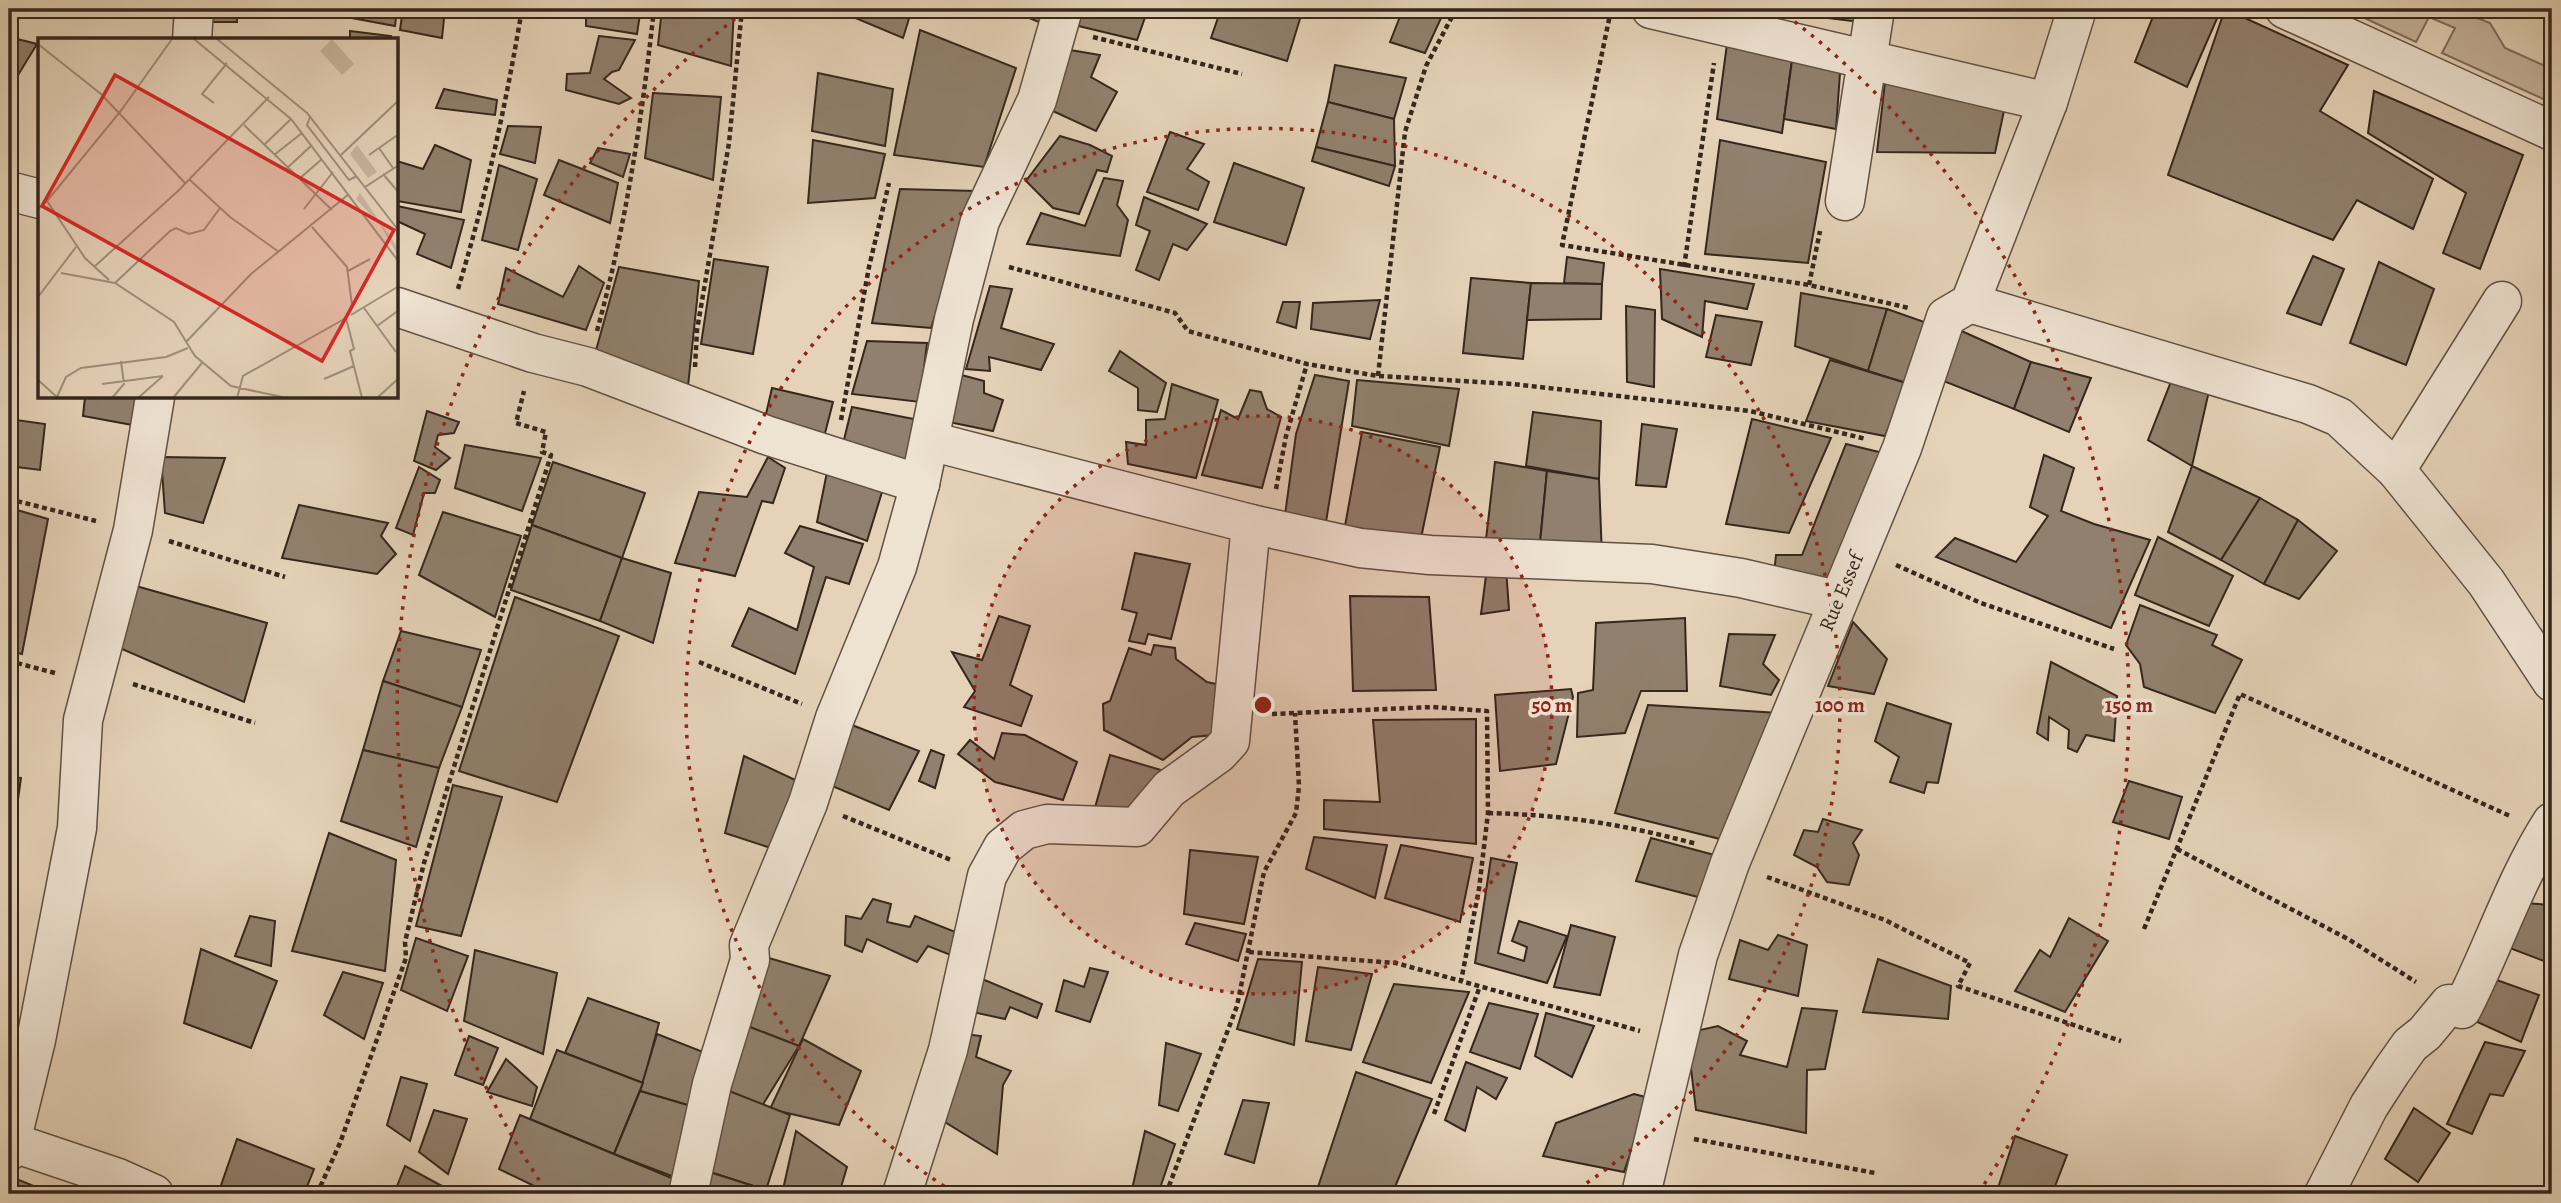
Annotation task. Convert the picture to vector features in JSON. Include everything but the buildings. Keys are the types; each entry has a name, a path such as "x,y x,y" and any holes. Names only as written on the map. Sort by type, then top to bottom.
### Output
{"street":[{"path":"192,38 194,9"},
{"path":"1651,9 1704,17 2048,102"},
{"path":"1845,201 1875,9"},
{"name":"Rue Essef","path":"1641,1194 1698,955 1731,859 1958,310 2048,102 2077,9"},
{"path":"2285,9 2552,131"},
{"path":"688,1194 712,1084 750,960 749,945 808,803 835,718 897,567 920,484 954,319 980,221 1037,100 1060,19"},
{"path":"9,191 38,198"},
{"path":"2396,470 2502,301"},
{"path":"399,308 533,353 587,367 834,459 920,484"},
{"path":"1958,310 2308,404 2339,417 2396,470 2486,582 2552,682"},
{"path":"154,1194 118,1178 10,1147 36,1040 77,828 83,720 133,530 155,399"},
{"path":"930,442 1260,526 1360,548 1430,555 1652,564 1741,578 1837,600"},
{"path":"902,1194 948,1050 988,876 1003,847 1024,830 1048,824 1137,827 1169,789 1219,753 1230,741 1260,526"},
{"path":"2324,1194 2369,1106 2410,1045 2425,1034 2449,1003 2462,1009 2498,935 2508,903 2549,827"}],"path":[{"path":"447,323 478,225 508,94 522,9"},
{"path":"587,367 617,258 640,140 654,9"},
{"path":"694,406 697,330 729,143 742,9"},
{"path":"1378,376 1405,132 1426,66 1456,9"},
{"path":"1611,9 1562,245 1958,310"},
{"path":"1684,267 1704,17"},
{"path":"1060,19 1241,74"},
{"path":"834,459 869,267 889,183"},
{"path":"1809,285 1825,208 1845,201"},
{"path":"971,256 1175,313 1188,331 1307,364 1378,376 1513,384 1625,399 1750,411 1902,448"},
{"path":"317,1194 340,1143 406,958 405,942 431,838 551,456 542,452 546,432 516,423 533,353"},
{"path":"1260,526 1307,364"},
{"path":"9,499 133,530 285,577"},
{"path":"1859,548 1982,603 2114,649"},
{"path":"9,661 93,678 255,723"},
{"path":"699,662 835,718"},
{"path":"2144,929 2240,694 2549,827"},
{"path":"1233,715 1433,707 1487,710 1488,813 1479,889 1461,981"},
{"path":"1166,1194 1237,1006 1264,872 1296,813 1299,786 1295,713"},
{"path":"808,803 909,841 988,876"},
{"path":"1488,813 1561,815 1631,826 1731,859 1885,920 1970,963 1958,986 2121,1041"},
{"path":"2177,849 2348,939 2449,1003"},
{"path":"1249,952 1396,962 1677,1041"},
{"path":"1434,1114 1480,986"},
{"path":"1656,1132 1875,1173"}],"shaded area":[{"path":"2345,9 2455,9 2490,23 2505,48 2552,69 2552,103 2442,53 2455,28 2429,17 2416,42"}]}
